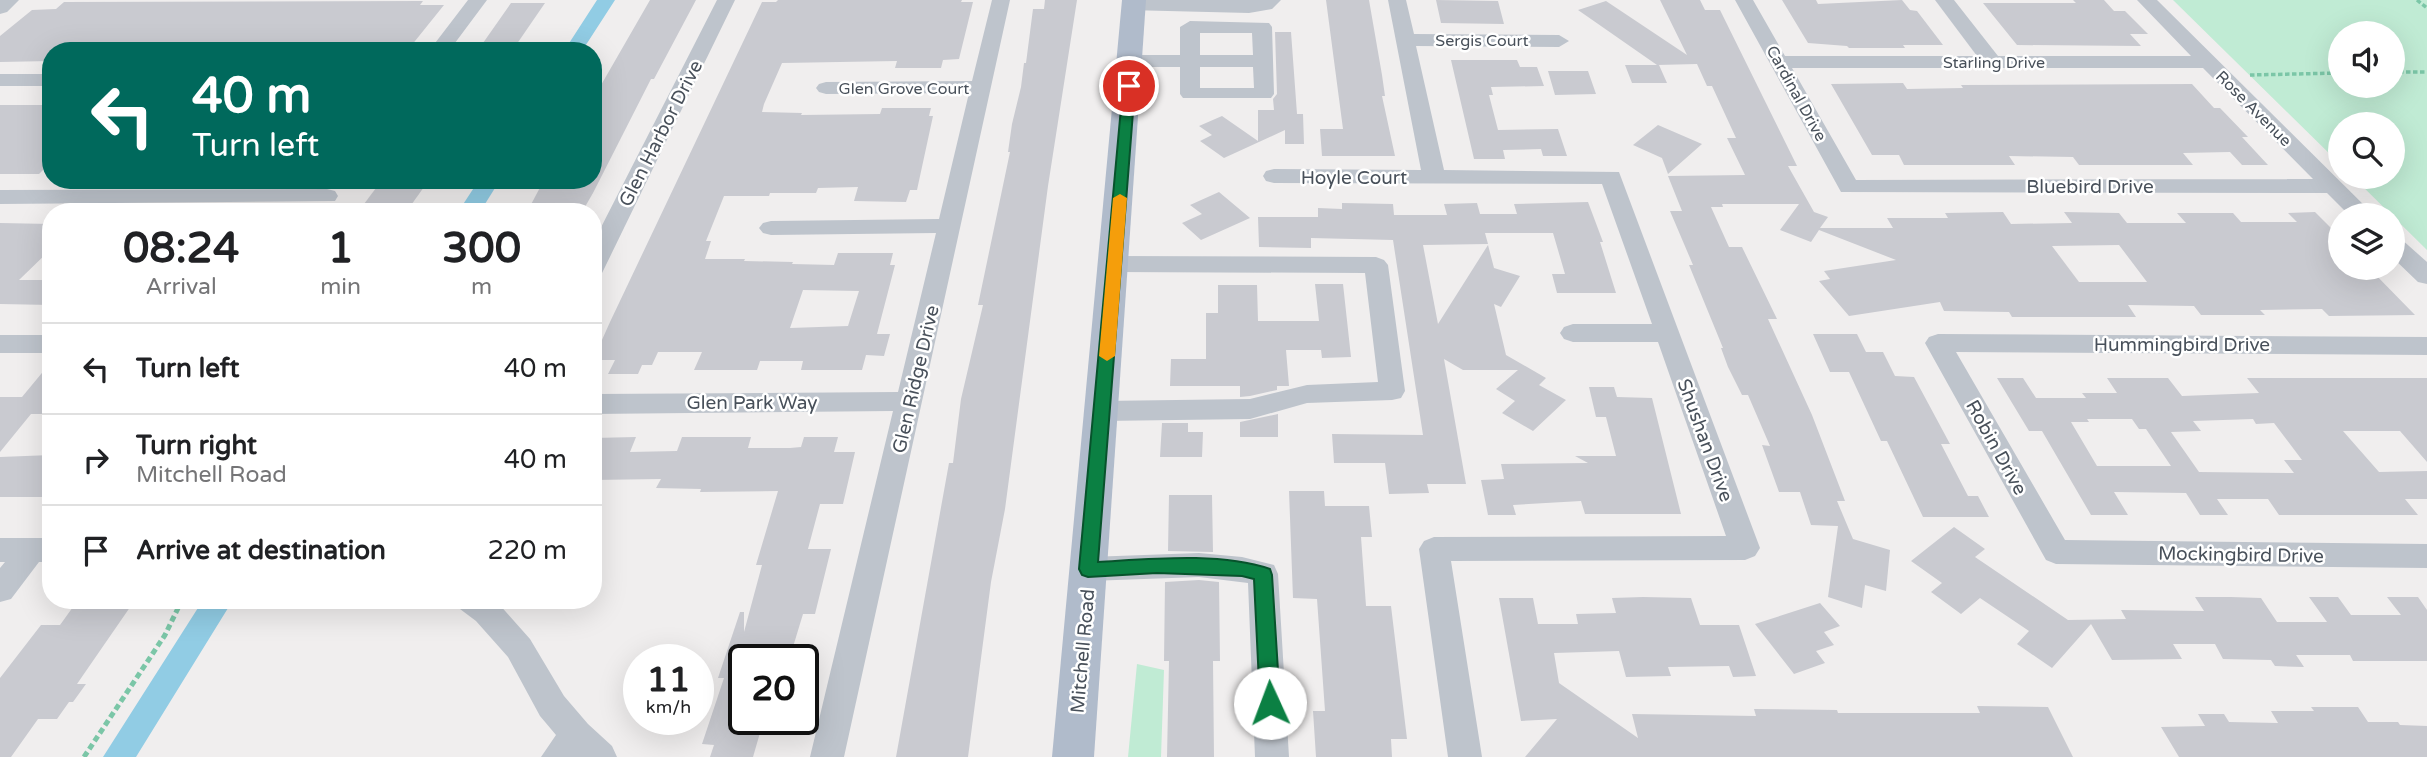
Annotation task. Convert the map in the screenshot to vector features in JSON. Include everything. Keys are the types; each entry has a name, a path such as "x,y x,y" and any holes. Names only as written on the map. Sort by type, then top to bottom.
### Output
{"main road":[{"name":"Mitchell Road","path":"1073,757 1134,3"}],"street":[{"path":"0,8 9,0"},
{"path":"446,42 478,0"},
{"name":"Glen Harbor Drive","path":"602,249 726,0"},
{"name":"Glen Ridge Drive","path":"827,757 1001,0"},
{"path":"1134,3 1248,7 1265,5 1272,0"},
{"path":"1397,0 1434,177"},
{"name":"Cardinal Drive","path":"1744,0 1849,187"},
{"path":"1944,0 1992,62"},
{"name":"Rose Avenue","path":"2146,0 2328,184"},
{"path":"1190,27 1262,27 1264,94 1190,94 1190,61 1190,27"},
{"name":"Sergis Court","path":"1405,40 1559,41"},
{"path":"1131,61 1263,61"},
{"name":"Starling Drive","path":"1779,62 1992,62 2215,70"},
{"path":"0,80 42,80"},
{"name":"Glen Grove Court","path":"826,88 981,87"},
{"name":"Hoyle Court","path":"1274,176 1434,177"},
{"name":"Shushan Drive","path":"1434,177 1611,177 1745,548 1434,549 1465,757"},
{"name":"Bluebird Drive","path":"1849,187 2328,186"},
{"name":"Rose Avenue","path":"2333,189 2349,203"},
{"path":"0,197 327,196"},
{"path":"771,228 950,226"},
{"path":"2405,255 2427,276"},
{"path":"1102,411 1250,409 1307,394 1392,391 1376,265 1114,264"},
{"path":"1573,333 1667,333"},
{"name":"Hummingbird Drive","path":"1938,343 2427,345"},
{"name":"Robin Drive","path":"1938,343 2056,552"},
{"path":"0,344 42,344"},
{"name":"Glen Park Way","path":"602,404 910,401"},
{"path":"0,550 41,550"},
{"path":"0,590 41,550"},
{"name":"Mockingbird Drive","path":"2056,552 2427,556"},
{"path":"1088,569 1242,569 1263,575 1272,757"},
{"path":"483,609 519,648 552,706 567,746 600,757"}],"path":[{"path":"2417,0 2427,8"},
{"path":"2215,70 2328,73"},
{"path":"2405,72 2427,72"},
{"path":"84,757 165,635 178,609"}],"green space":[{"path":"2173,0 2427,0 2427,250 2405,228 2405,203 2379,203 2365,189 2405,189 2405,112 2328,112 2328,152"},
{"path":"1137,664 1164,670 1161,757 1128,757"}],"building":[{"path":"650,0 696,0 654,79 651,79 602,175 602,83"},
{"path":"1045,0 1077,0 1048,186 1005,509 991,582 968,757 896,757 949,463 953,463 961,399 983,305 978,305 1010,152 1012,124 1026,63 1033,9 1044,9"},
{"path":"1326,0 1369,0 1385,96 1382,96 1395,156 1322,156 1320,129 1343,129"},
{"path":"1436,0 1498,1 1504,24 1441,23"},
{"path":"1660,0 1700,0 1705,10 1720,10 1797,166 1788,166 1814,212 1828,217 1820,228 1893,228 1887,218 1948,218 1945,213 2003,212 2011,224 2072,223 2064,212 2119,213 2127,223 2186,223 2177,213 2233,213 2241,222 2297,222 2288,213 2315,212 2328,225 2328,280 2381,280 2415,315 2329,316 2322,309 2260,310 2265,315 2201,315 2194,306 2128,305 2136,317 2012,317 2009,312 1944,311 1940,302 1849,316 1819,281 1830,279 1824,271 1896,260 1819,230 1811,242 1780,230 1799,204 1722,204 1723,207 1711,207 1729,247 1742,247 1777,319 1768,319 1812,415 1845,501 1837,501 1853,539 1890,550 1886,591 1865,585 1862,608 1828,597 1838,526 1811,525 1800,492 1779,492 1762,445 1770,446 1748,395 1742,395 1728,367 1723,348 1689,265 1693,265 1670,211 1682,211 1668,176 1745,175 1727,138 1736,138 1712,86 1707,86 1697,64 1657,65 1578,10 1606,1 1687,55","holes":["2119,245 2147,282 2079,282 2052,246"]},
{"path":"1782,0 1816,0 1818,4 1902,0 1910,10 1917,11 1943,45 1849,48 1808,43"},
{"path":"2073,0 2104,0 2114,11 2125,11 2148,34 2130,34 2141,46 2017,45 1983,3 2076,3"},
{"path":"423,1 420,5 444,5 414,42 42,42 42,61 0,62 0,36 32,10 56,9 64,2"},
{"path":"762,2 973,2 959,59 943,60 941,68 895,68 897,61 782,63 764,104 762,112 802,113 801,115 880,114 882,108 931,108 929,116 933,116 917,190 910,190 906,202 854,201 858,187 818,188 816,193 724,196 706,241 711,241 705,259 834,265 838,253 893,253 890,265 895,265 877,334 890,334 884,356 866,355 862,370 801,370 803,361 760,361 757,370 694,370 702,352 658,352 652,365 642,365 638,374 608,374 615,360 602,360 602,340","holes":["803,290 859,291 848,326 790,328"]},
{"path":"511,3 545,3 518,42 484,42"},
{"path":"1275,32 1291,32 1297,114 1303,114 1304,144 1285,144 1285,130 1224,158 1200,141 1212,135 1199,126 1222,116 1258,141 1258,110 1274,110 1273,99 1277,94"},
{"path":"1451,60 1517,60 1520,67 1537,67 1544,86 1491,87 1493,95 1489,95 1498,130 1558,129 1567,156 1543,156 1541,149 1503,150 1505,159 1474,159"},
{"path":"1625,65 1659,65 1667,83 1632,83"},
{"path":"1548,71 1588,71 1596,94 1555,95"},
{"path":"1903,83 1907,89 1963,88 1961,85 2192,84 2214,108 2220,108 2248,137 2242,137 2268,165 2242,165 2230,152 2183,153 2193,165 2079,165 2073,157 2009,156 2015,165 1904,165 1899,155 1872,155 1831,84"},
{"path":"0,105 42,105 42,171 39,174 0,174"},
{"path":"1658,125 1702,144 1668,174 1662,158 1633,145"},
{"path":"375,189 423,189 413,203 365,203"},
{"path":"539,189 595,189 587,203 532,203"},
{"path":"1219,192 1250,218 1201,240 1182,223 1202,214 1190,205"},
{"path":"1588,202 1603,242 1600,242 1616,293 1557,293 1552,274 1565,274 1553,233 1485,233 1488,244 1423,245 1438,324 1488,245 1494,268 1520,276 1501,307 1494,304 1506,355 1546,378 1539,385 1566,400 1533,431 1502,413 1515,401 1496,389 1518,370 1463,370 1444,359 1466,484 1427,484 1429,493 1389,494 1385,463 1334,463 1332,434 1423,435 1393,240 1311,238 1311,248 1259,247 1258,217 1318,217 1318,208 1342,209 1342,203 1393,204 1394,215 1447,215 1444,204 1477,203 1480,214 1517,214 1514,204"},
{"path":"0,223 42,224 42,258 19,280 42,280 42,305 0,304"},
{"path":"1315,284 1343,284 1351,357 1322,358 1321,350 1286,350 1289,386 1277,386 1277,390 1250,396 1240,397 1240,386 1170,386 1171,359 1206,359 1206,313 1218,313 1218,285 1257,285 1258,321 1319,321"},
{"path":"1813,334 1857,334 1866,352 1883,352 1895,376 1914,377 1950,444 1941,444 1968,496 1978,496 1989,517 1923,517 1887,441 1881,441 1849,372 1830,372"},
{"path":"42,373 42,414 31,414 0,452 0,397 22,397"},
{"path":"1997,378 2023,378 2036,398 2086,398 2082,393 2117,393 2107,378 2168,378 2182,396 2259,393 2247,378 2427,378 2427,462 2400,431 2343,431 2379,472 2427,471 2427,499 2405,499 2418,515 2279,515 2268,499 2217,499 2228,515 2200,515 2186,493 2114,492 2128,515 2091,515 2042,431 2029,431","holes":["2087,419 2132,419 2139,429 2146,429 2171,466 2097,466 2071,422 2089,422","2253,419 2256,424 2274,423 2302,460 2284,460 2294,473 2199,472 2171,432 2201,431 2193,421"]},
{"path":"1589,387 1614,387 1617,397 1652,398 1681,514 1585,514 1581,501 1513,505 1516,515 1488,515 1481,480 1504,479 1501,464 1588,463 1575,456 1616,456 1606,417 1596,417"},
{"path":"1278,414 1278,437 1240,437 1240,422"},
{"path":"1162,423 1188,423 1188,432 1203,432 1202,457 1160,457"},
{"path":"636,437 630,452 677,451 682,437 751,437 748,448 790,448 801,447 804,437 838,437 834,452 855,452 843,504 820,504 808,549 831,549 815,614 803,614 794,644 729,644 740,612 744,612 744,632 762,565 756,565 778,491 700,492 701,489 656,488 661,479 602,480 602,438"},
{"path":"42,455 42,497 0,497 0,457"},
{"path":"1289,491 1324,491 1325,506 1369,506 1372,537 1361,537 1366,606 1391,606 1407,739 1391,739 1392,757 1316,757 1313,711 1325,711 1317,599 1293,598"},
{"path":"1169,495 1212,495 1213,552 1168,551"},
{"path":"1954,527 1985,549 1975,557 2068,620 2126,619 2121,610 2204,611 2195,597 2231,597 2261,598 2277,622 2327,622 2309,597 2338,597 2351,615 2401,615 2387,597 2418,597 2427,610 2427,661 2353,661 2350,655 2296,655 2304,667 2275,666 2271,660 2223,659 2215,644 2173,644 2182,659 2112,660 2091,624 2052,668 2017,644 2029,631 1980,598 1961,614 1931,592 1942,583 1911,561"},
{"path":"1165,582 1219,582 1220,661 1213,661 1214,757 1167,757 1169,661 1164,661"},
{"path":"1499,598 1533,598 1538,624 1578,624 1576,614 1616,613 1612,598 1691,598 1700,625 1739,625 1756,676 1733,677 1729,666 1668,667 1671,676 1626,677 1619,651 1554,653 1559,683 1638,738 1632,714 1756,716 1754,709 1837,710 1838,713 1980,713 1977,706 2048,707 2073,757 1525,757 1557,719 1521,721"},
{"path":"1820,603 1840,626 1824,632 1834,645 1816,651 1825,663 1794,674 1755,624"},
{"path":"72,609 129,609 77,684 86,684 73,702 69,702 57,719 38,719 11,757 0,757 0,678 41,625 60,625"},
{"path":"728,648 728,735 759,735 753,757 710,757 714,745 702,744 705,735 714,735 714,708 724,678 718,678"},
{"path":"2311,707 2358,707 2368,722 2427,726 2427,757 2179,757 2161,727 2205,726 2198,714 2224,714 2229,722 2278,723 2271,711 2314,711"}],"waterway":[{"path":"579,42 606,0"},
{"path":"475,203 484,189"},
{"path":"119,757 213,609"}],"slow traffic":[{"path":"1107,356 1120,198"}],"route":[{"path":"1129,86 1088,569 1157,566 1242,569 1263,575 1270,703"}]}
